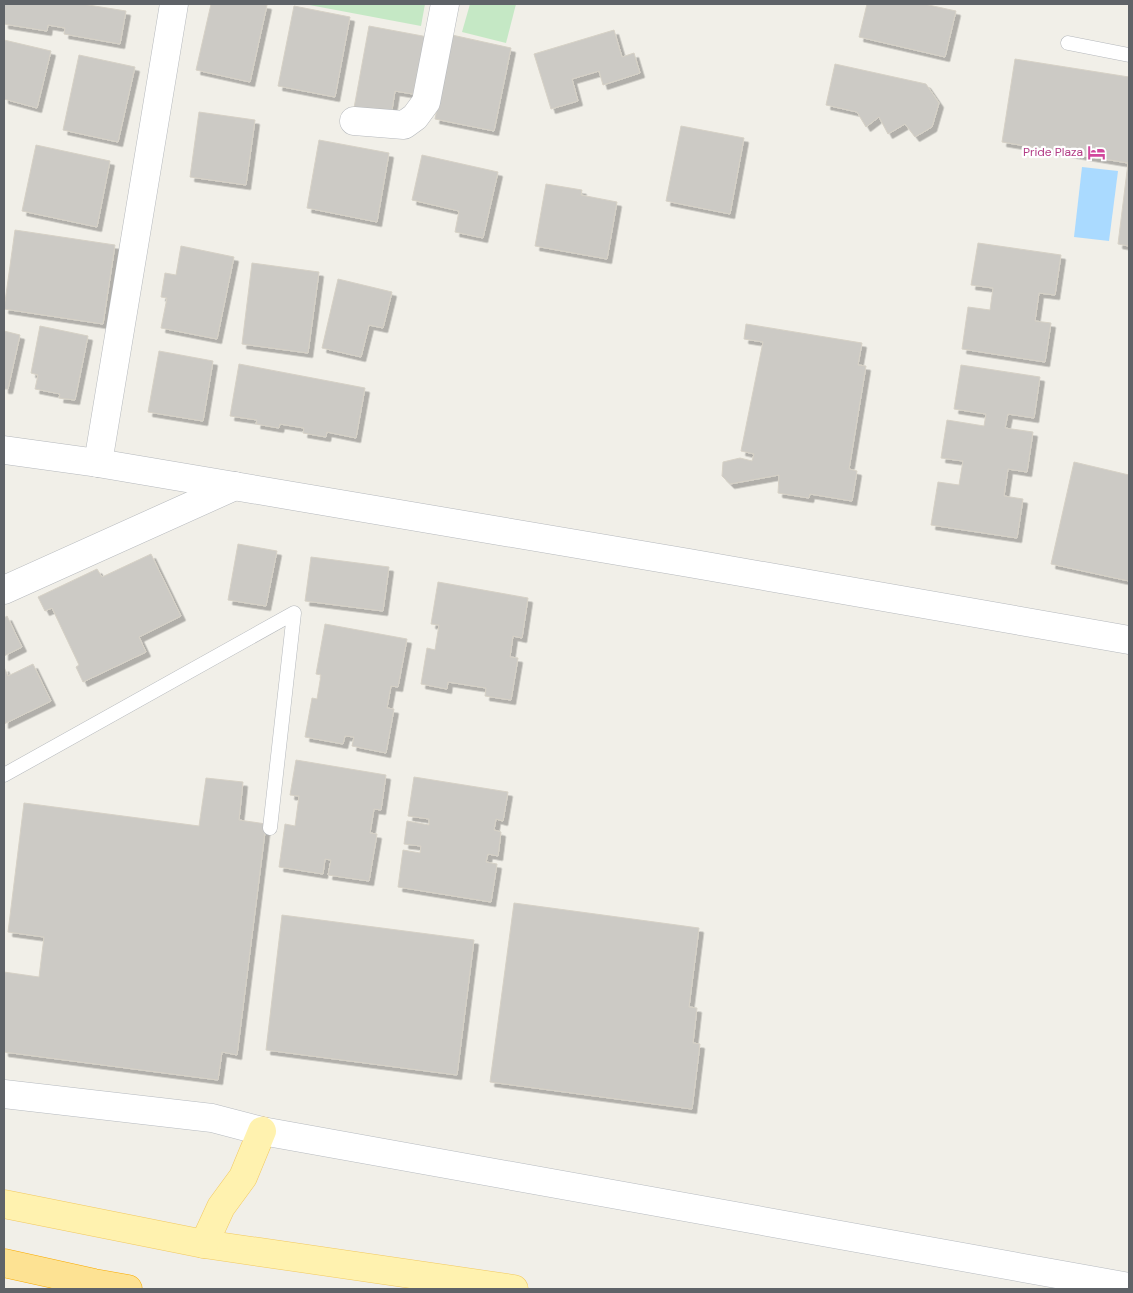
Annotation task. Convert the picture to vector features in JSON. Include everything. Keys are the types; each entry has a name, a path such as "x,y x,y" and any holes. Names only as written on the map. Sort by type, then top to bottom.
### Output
{"highway":[{"path":"4,1263 128,1289"}],"main road":[{"path":"204,1244 220,1207 243,1177 262,1132"},
{"path":"4,1204 204,1244 514,1289"}],"street":[{"path":"98,463 174,4"},
{"path":"354,121 404,125 415,117 426,102 445,4"},
{"path":"4,450 98,463 235,486 1129,640"},
{"path":"4,590 235,486"},
{"path":"4,1094 212,1118 262,1132 1129,1287"}],"lane":[{"path":"1068,43 1129,55"},
{"path":"4,774 294,613 270,828"}],"green space":[{"path":"304,4 425,4 421,26"},
{"path":"470,4 516,4 506,43 462,32"}],"water":[{"path":"1082,167 1118,171 1109,241 1074,237"}],"building":[{"path":"4,4 82,4 126,11 120,44 64,34 65,28 48,25 47,31 4,24"},
{"path":"211,4 267,5 250,82 196,70"},
{"path":"867,4 924,4 956,11 945,57 859,37"},
{"path":"294,6 350,17 335,97 278,86"},
{"path":"369,26 428,37 420,81 416,80 413,94 395,91 391,116 354,108"},
{"path":"614,30 622,57 634,53 640,73 603,85 599,71 572,79 578,101 551,109 534,54"},
{"path":"452,35 511,48 494,131 435,119"},
{"path":"4,40 51,51 37,108 4,99"},
{"path":"79,55 135,67 118,142 63,130"},
{"name":"Pride Plaza","path":"1015,59 1129,77 1129,246 1118,244 1128,163 1002,142"},
{"path":"835,64 926,84 939,103 932,127 915,137 905,124 888,134 879,117 866,127 857,112 826,105"},
{"path":"199,112 255,120 246,185 190,177"},
{"path":"681,126 744,138 730,214 666,201"},
{"path":"319,140 389,153 377,222 307,208"},
{"path":"36,145 110,161 97,227 22,211"},
{"path":"422,155 498,172 483,238 455,232 459,211 412,200"},
{"path":"546,184 582,190 581,195 617,202 607,259 535,246"},
{"path":"15,230 115,245 103,324 4,309"},
{"path":"978,243 1061,255 1055,295 1039,293 1035,321 1051,323 1045,362 962,349 968,307 990,310 993,288 971,285"},
{"path":"181,246 234,257 217,339 161,328 167,298 161,297 165,273 176,275"},
{"path":"252,263 319,272 308,353 242,344"},
{"path":"338,279 392,292 383,328 369,325 361,357 322,348"},
{"path":"746,324 862,343 858,365 866,366 849,469 857,471 852,501 810,494 809,498 778,493 779,475 730,484 722,476 723,462 740,458 752,461 754,454 741,451 763,342 744,339"},
{"path":"40,326 88,336 75,400 59,398 60,394 35,389 38,375 31,373"},
{"path":"4,331 20,335 8,389 4,389"},
{"path":"159,351 213,361 203,421 148,412"},
{"path":"239,364 365,388 356,438 327,432 326,437 303,433 304,428 280,424 279,428 256,424 257,420 230,416"},
{"path":"961,365 1040,377 1034,418 1008,414 1005,428 1033,432 1027,472 1008,469 1004,496 1023,499 1017,538 931,525 938,482 959,485 963,461 941,458 947,420 984,426 986,414 954,409"},
{"path":"1074,462 1129,475 1129,581 1051,564"},
{"path":"238,544 277,551 266,606 228,600"},
{"path":"151,554 181,616 139,637 146,652 83,682 76,667 79,665 52,608 45,611 38,597 97,569 102,577"},
{"path":"311,557 389,567 383,611 305,601"},
{"path":"438,582 528,598 522,638 513,636 510,657 518,658 511,700 485,696 486,688 448,682 447,689 421,684 427,648 435,650 439,625 431,624"},
{"path":"7,616 22,647 4,656 4,618"},
{"path":"325,624 407,639 398,687 391,686 387,708 394,709 386,753 352,746 354,737 345,736 343,744 305,737 312,698 317,699 321,675 316,674"},
{"path":"33,664 51,701 4,724 4,667 8,676"},
{"path":"296,760 386,775 381,810 374,809 370,833 377,834 369,881 328,875 331,860 325,859 323,874 279,867 285,824 295,826 299,796 290,795"},
{"path":"414,777 508,792 503,821 496,819 494,830 501,832 498,856 488,854 486,862 497,864 491,902 398,887 403,850 420,853 421,846 404,844 407,821 429,825 429,819 408,816"},
{"path":"206,778 243,782 239,820 266,824 237,1055 222,1052 218,1080 4,1052 4,972 39,977 44,937 8,932 24,803 199,826"},
{"path":"514,903 699,928 689,1007 697,1008 693,1043 700,1044 692,1109 490,1082"},
{"path":"282,915 474,940 457,1075 266,1050"}],"place":[{"name":"Pride Plaza","path":"1097,152"}]}
